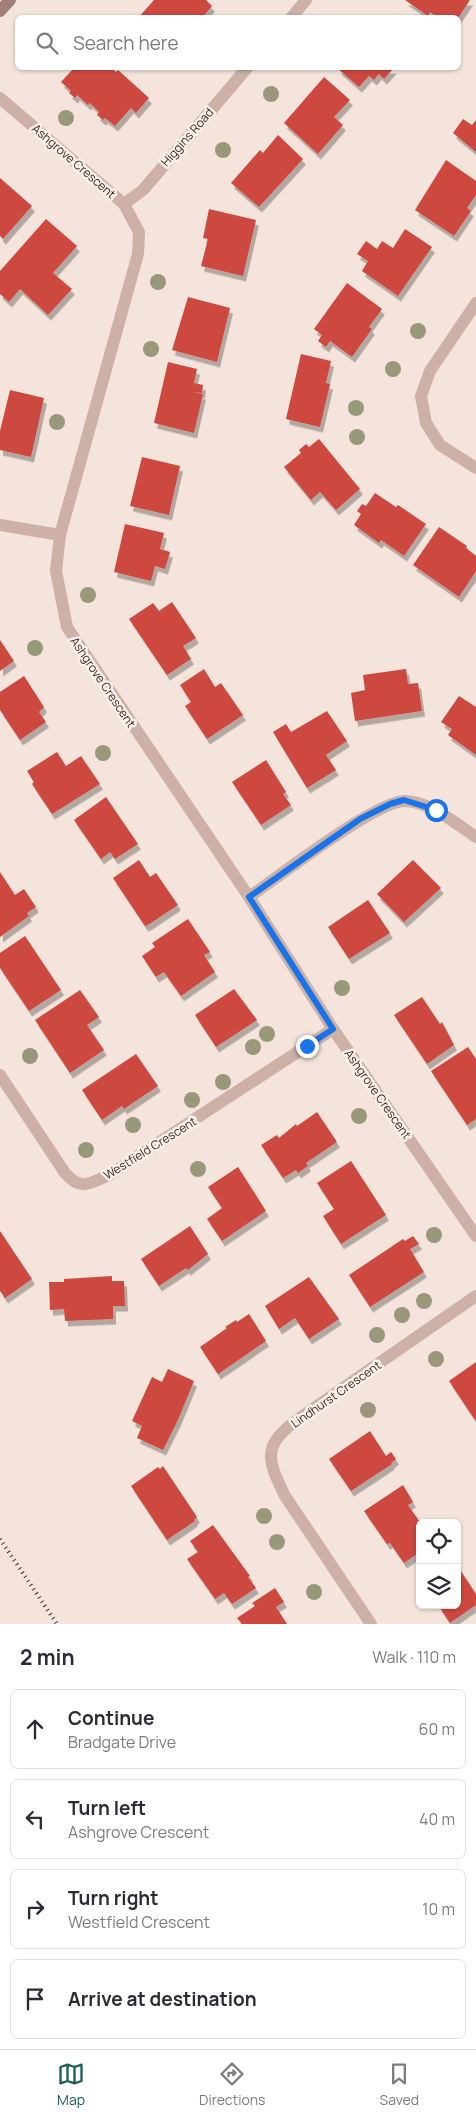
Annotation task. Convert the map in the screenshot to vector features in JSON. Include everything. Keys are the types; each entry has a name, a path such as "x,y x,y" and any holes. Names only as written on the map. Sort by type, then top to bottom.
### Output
{"main road":[{"path":"0,11 10,0"}],"street":[{"path":"294,15 306,0"},
{"name":"Higgins Road","path":"124,204 143,190 245,70"},
{"name":"Ashgrove Crescent","path":"0,98 124,204 139,232 138,254 60,535 56,571 67,628 249,897 333,1029 476,1236"},
{"path":"476,303 430,371 421,396 426,423 440,445 476,468"},
{"path":"0,525 60,535"},
{"path":"249,897 360,819 390,804 404,800 436,810 476,837"},
{"name":"Westfield Crescent","path":"0,1075 65,1173 74,1183 82,1185 109,1175 333,1029"},
{"name":"Lindhurst Crescent","path":"371,1624 285,1496 274,1475 270,1457 272,1444 284,1430 476,1296"}],"building":[{"path":"154,0 206,0 212,6 204,15 141,15"},
{"path":"405,0 470,0 460,15 434,15 430,12 427,15"},
{"path":"72,70 114,70 116,72 118,70 149,98 136,113 131,108 115,126 105,118 103,120 97,115 99,112 90,103 88,105 77,95 75,98 69,93 71,91 61,82"},
{"path":"339,70 392,70 384,79 379,74 374,80 369,76 359,87"},
{"path":"324,77 350,100 334,117 343,125 318,154 284,123"},
{"path":"463,119 472,125 476,120 476,152 453,133"},
{"path":"278,135 303,159 259,207 231,183 260,150 263,153"},
{"path":"446,160 476,181 476,195 467,208 471,211 454,236 415,210"},
{"path":"0,178 32,206 3,239 0,236"},
{"path":"209,209 256,220 243,276 201,266 208,239 203,238"},
{"path":"46,219 77,246 53,273 72,289 48,315 20,289 9,302 0,294 0,271"},
{"path":"405,229 432,247 398,296 362,271 368,261 357,254 366,241 377,249 382,241 393,248"},
{"path":"347,283 382,309 369,327 372,329 352,357 330,341 326,347 318,341 322,335 314,329"},
{"path":"188,297 230,308 217,362 172,350"},
{"path":"301,354 331,361 326,383 330,384 320,427 286,419"},
{"path":"168,362 197,369 194,383 203,385 202,393 192,392 203,394 194,433 154,423"},
{"path":"10,390 44,398 31,457 0,450 0,431"},
{"path":"319,439 360,489 336,510 320,492 311,500 284,467 301,453 299,450 306,444 309,447"},
{"path":"142,457 180,466 169,515 130,506"},
{"path":"375,493 396,507 398,505 426,524 404,556 381,540 379,543 354,525 361,514 357,511 362,504 366,506"},
{"path":"125,524 164,533 160,549 170,552 165,569 155,566 151,581 114,572"},
{"path":"439,527 467,546 466,548 476,556 476,571 459,597 413,565"},
{"path":"172,602 196,638 183,646 191,659 167,675 129,619 153,603 159,611"},
{"path":"0,640 14,661 0,671"},
{"path":"204,669 215,687 221,683 243,715 207,739 185,706 191,702 180,685"},
{"path":"406,669 408,684 418,683 422,711 355,721 351,693 365,690 363,675"},
{"path":"24,676 44,707 39,712 46,722 20,740 0,710 0,692"},
{"path":"459,696 476,707 476,755 448,735 452,729 441,722"},
{"path":"327,711 347,741 326,755 336,770 307,788 273,732 286,724 291,732"},
{"path":"57,752 66,766 81,756 100,784 52,814 32,784 34,782 27,771"},
{"path":"266,760 286,792 283,794 291,805 261,825 232,782"},
{"path":"106,797 138,844 115,859 110,852 101,859 74,820"},
{"path":"139,860 150,877 156,873 178,905 145,926 113,878"},
{"path":"413,860 441,888 404,922 377,894"},
{"path":"0,872 15,895 24,889 36,907 27,913 29,916 0,937"},
{"path":"368,900 390,933 349,959 328,927"},
{"path":"188,919 210,952 204,955 215,972 181,996 164,972 156,977 142,956 155,947 152,943"},
{"path":"25,936 61,990 29,1011 0,968 0,953"},
{"path":"234,989 257,1020 216,1047 195,1015"},
{"path":"80,990 99,1017 87,1025 104,1050 70,1073 35,1020"},
{"path":"422,997 440,1024 442,1022 454,1045 427,1064 394,1015"},
{"path":"468,1047 476,1059 476,1119 467,1125 431,1071"},
{"path":"136,1054 158,1086 124,1109 122,1106 102,1120 82,1090"},
{"path":"317,1112 337,1142 306,1163 308,1166 298,1173 296,1170 283,1178 261,1145 277,1135 279,1138 296,1124 297,1126"},
{"path":"351,1161 386,1215 341,1244 323,1216 334,1209 317,1183"},
{"path":"238,1167 266,1211 222,1241 207,1219 222,1208 208,1187"},
{"path":"190,1226 208,1254 188,1270 186,1268 159,1286 141,1259"},
{"path":"0,1231 32,1279 5,1298 0,1291"},
{"path":"413,1236 419,1244 410,1249 424,1272 370,1307 349,1275 403,1239 405,1241"},
{"path":"112,1276 112,1281 124,1281 125,1306 113,1306 113,1319 65,1321 64,1309 50,1310 49,1282 64,1282 64,1279"},
{"path":"309,1277 339,1319 309,1339 295,1318 279,1329 265,1306"},
{"path":"249,1314 266,1341 218,1374 200,1347 227,1328 225,1327"},
{"path":"476,1362 476,1419 475,1420 449,1381"},
{"path":"168,1369 194,1381 163,1450 137,1438 142,1426 132,1421 152,1377 162,1382"},
{"path":"370,1431 386,1456 391,1452 396,1459 392,1464 351,1491 329,1459"},
{"path":"163,1466 197,1517 195,1521 167,1540 131,1486 158,1467 160,1469"},
{"path":"403,1485 413,1502 408,1505 418,1519 416,1519 416,1555 404,1563 390,1543 387,1544 364,1511"},
{"path":"213,1525 250,1576 248,1577 256,1588 232,1604 224,1593 215,1599 187,1559 198,1552 190,1541"},
{"path":"461,1571 476,1594 476,1605 450,1623 441,1609 461,1609"},
{"path":"275,1588 284,1602 276,1607 287,1624 242,1624 237,1618 255,1606 252,1603"}],"railway":[{"path":"0,1539 57,1624"}],"route":[{"path":"307,1046 333,1029 249,897 360,819 390,804 404,800 436,810"}]}
